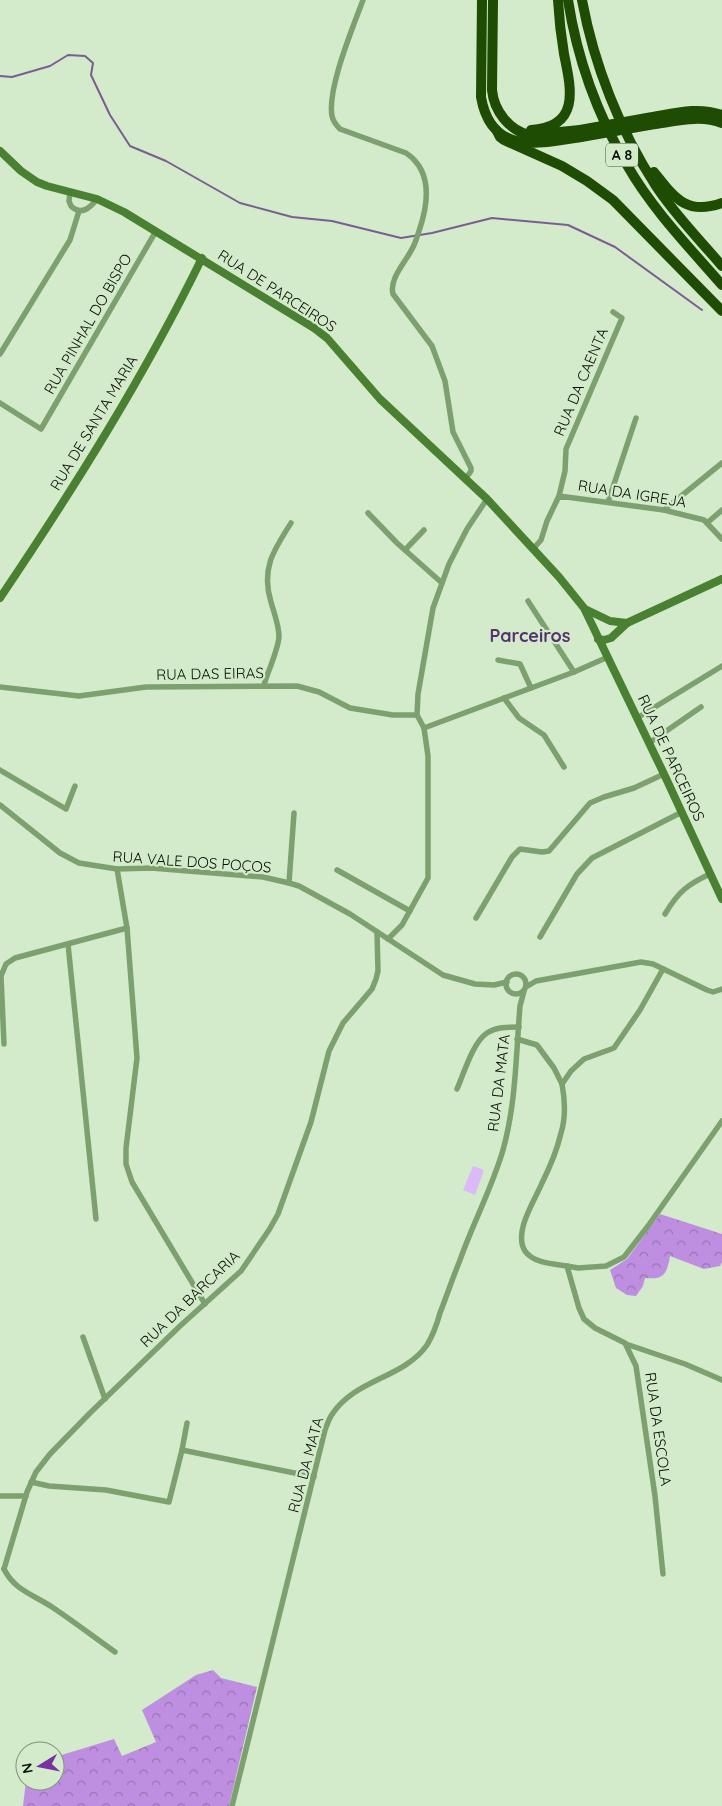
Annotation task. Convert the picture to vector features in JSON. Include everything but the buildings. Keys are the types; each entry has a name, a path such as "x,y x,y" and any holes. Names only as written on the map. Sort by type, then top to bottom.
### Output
{"highway":[{"path":"482,0 481,97 488,119 500,137 562,166 613,200 722,311"},
{"path":"493,0 493,96 502,118 523,134 537,136 580,133 648,122 694,111 710,111 722,115"},
{"path":"517,129 532,130 549,126 560,120 569,105 570,85 560,27 558,0"},
{"name":"A 8","path":"568,0 575,38 586,74 602,115 627,166 659,211 722,285"},
{"name":"A 8","path":"582,0 591,41 606,88 624,127 656,187 722,266"},
{"path":"648,122 698,118 713,120 722,124"},
{"path":"497,131 518,142 524,143 542,143 580,133"},
{"path":"646,168 654,171 669,192 684,204 701,208 722,203"}],"main road":[{"name":"RUA DE PARCEIROS","path":"0,152 27,176 47,186 97,199 124,212 202,258 327,338 380,399 487,499 559,577 584,608 594,627"},
{"name":"RUA DE SANTA MARIA","path":"0,597 122,407 181,301 202,258"},
{"path":"627,623 606,620 597,621 594,627 598,639 606,640 627,623 722,579"},
{"path":"584,608 606,620 614,628 608,657"},
{"name":"RUA DE PARCEIROS","path":"598,639 722,899"}],"street":[{"path":"363,0 346,46 333,92 332,117 340,129 406,153 412,157 424,176 428,191 425,212 414,247 393,282 392,288 393,294 432,346 440,363 445,381 453,432 471,468 466,478"},
{"path":"70,192 69,201 71,206 79,211 91,207 97,199"},
{"path":"0,354 70,240 79,211"},
{"name":"RUA PINHAL DO BISPO","path":"0,403 41,429 156,231"},
{"name":"RUA DA CAENTA","path":"558,496 565,471 566,449 622,318 613,312"},
{"path":"608,502 636,418"},
{"path":"664,510 722,463"},
{"name":"RUA DA IGREJA","path":"533,549 541,540 558,496 664,510 704,520 722,539"},
{"path":"388,939 402,925 428,878 428,756 424,728 417,715 418,694 433,608 449,564 467,529 487,499"},
{"path":"707,523 722,510"},
{"path":"368,513 442,583"},
{"path":"264,685 279,639 276,618 266,583 266,574 269,563 291,523"},
{"path":"405,550 424,530"},
{"path":"528,601 574,672"},
{"path":"424,728 574,672 608,657"},
{"path":"498,660 520,664 531,688"},
{"path":"637,718 722,666"},
{"name":"RUA DAS EIRAS","path":"0,687 79,696 146,687 297,686 319,692 350,708 365,712 417,715"},
{"path":"504,698 519,718 544,735 564,767"},
{"path":"649,743 702,707"},
{"path":"0,770 66,809 75,786"},
{"path":"476,918 512,857 520,849 549,851 590,803 634,788 664,774"},
{"name":"RUA VALE DOS POÇOS","path":"0,805 69,859 90,866 117,869 150,868 263,877 299,886 325,899 442,975 463,982 494,985 510,992"},
{"path":"540,937 577,874 592,858 682,812"},
{"path":"289,883 294,813"},
{"path":"117,869 127,928 137,1058 126,1148 126,1164 132,1182 205,1304"},
{"path":"337,870 410,912"},
{"path":"665,914 673,901 690,884 710,874"},
{"path":"4,1044 1,976 6,964 15,958 127,928"},
{"name":"RUA DA BARCARIA","path":"2,1569 31,1482 50,1454 105,1399 241,1271 270,1230 278,1214 310,1122 329,1051 343,1023 372,989 376,979 378,971 378,932"},
{"path":"68,944 96,1219"},
{"path":"520,1006 510,992 507,982 513,975 519,974 524,978 536,981 641,962 654,964 713,992 722,989"},
{"path":"562,1084 571,1071 584,1059 614,1048 640,1010 663,969"},
{"path":"524,978 525,989"},
{"path":"510,992 518,994 536,981"},
{"name":"RUA VALE DOS POÇOS","path":"494,985 507,982"},
{"name":"RUA DA MATA","path":"232,1806 325,1430 332,1413 357,1390 409,1363 428,1344 466,1242 496,1172 503,1148 511,1108 520,1006 525,989"},
{"path":"457,1089 474,1049 488,1032 497,1028 519,1027"},
{"path":"518,1039 537,1046 554,1068 562,1084 564,1099 562,1131 543,1182 524,1221 521,1236 524,1250 532,1259 578,1268 606,1266 624,1257 722,1121"},
{"path":"566,1266 584,1319 595,1328 625,1343 685,1364 722,1380"},
{"path":"83,1337 105,1399"},
{"name":"RUA DA ESCOLA","path":"625,1343 639,1375 664,1574"},
{"path":"31,1482 49,1486 106,1490 169,1502 187,1423"},
{"path":"182,1450 314,1477"},
{"path":"0,1496 26,1496"},
{"path":"2,1569 19,1588 51,1606 115,1652"}],"green space":[{"path":"660,1214 722,1234 722,1262 720,1266 704,1269 670,1256 668,1267 664,1274 656,1278 645,1278 643,1286 636,1296 627,1295 616,1288 610,1270 627,1259"},
{"path":"213,1670 221,1678 257,1687 229,1806 23,1806 25,1791 65,1791 65,1754 114,1739 122,1756 156,1742 142,1710 196,1675"}],"shaded area":[{"path":"473,1166 484,1170 475,1195 463,1190"}],"waterway":[{"path":"0,76 12,77 50,66 68,55 85,56 93,63 91,75 110,115 130,146 166,161 240,203 292,217 332,221 401,238 432,233 492,218 568,225 615,247 702,310"}],"district":[{"name":"Parceiros","path":"530,636"}]}
